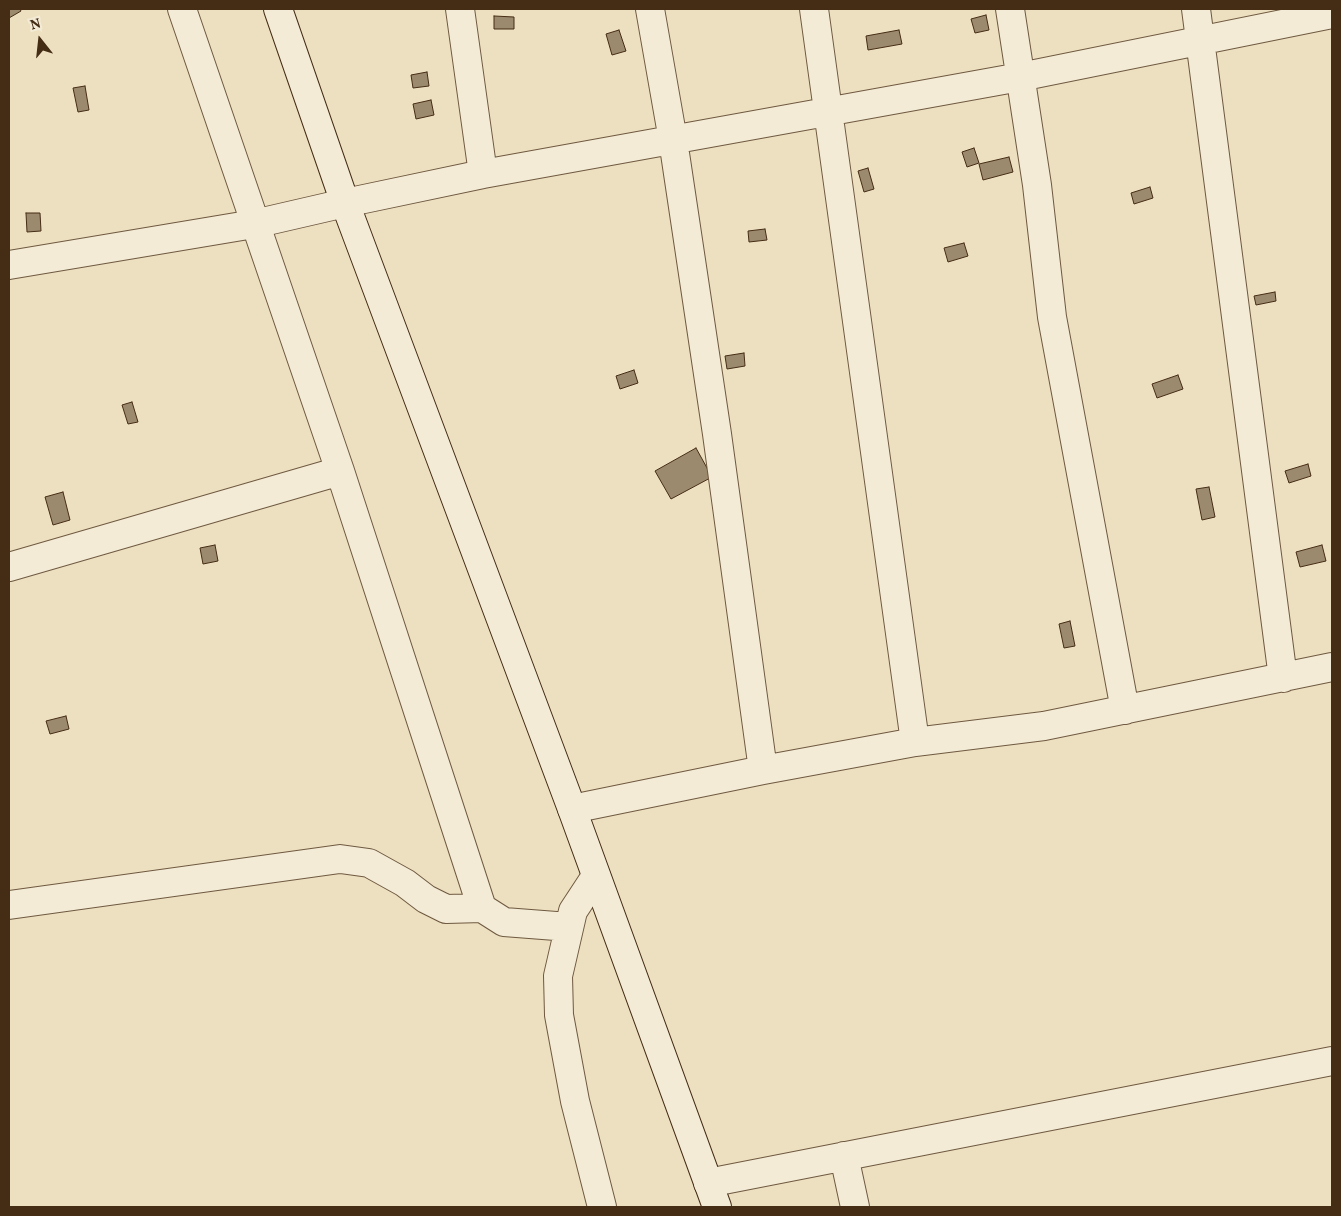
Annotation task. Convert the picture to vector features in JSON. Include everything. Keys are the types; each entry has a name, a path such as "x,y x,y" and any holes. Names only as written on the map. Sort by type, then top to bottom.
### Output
{"street":[{"path":"182,9 340,471 482,908"},
{"path":"278,9 345,203 572,809 713,1195 844,1156 1332,1061"},
{"path":"460,9 483,174"},
{"path":"650,9 673,140 717,434 763,770"},
{"path":"814,9 830,112 856,321 914,742"},
{"path":"1010,9 1037,186 1052,317 1125,710"},
{"path":"1196,9 1283,678"},
{"path":"9,265 254,224 483,174 1020,77 1332,14"},
{"path":"9,567 340,471"},
{"path":"572,809 763,770 914,742 1044,726 1332,667"},
{"path":"9,905 340,858 369,863 384,870 405,883 426,900 446,909 482,908 504,922 569,927"},
{"path":"596,876 574,911 558,976 559,1015 575,1100 602,1207"},
{"path":"844,1156 855,1207"}],"building":[{"path":"9,9 20,9 21,11 9,18"},
{"path":"986,15 989,30 975,33 971,19"},
{"path":"494,16 514,17 514,29 494,29"},
{"path":"619,30 626,51 612,55 606,34"},
{"path":"899,30 902,44 868,50 866,36"},
{"path":"427,72 429,86 413,88 411,75"},
{"path":"85,86 89,110 78,112 73,88"},
{"path":"431,100 434,115 416,119 413,104"},
{"path":"974,148 979,163 967,167 962,152"},
{"path":"1009,157 1013,172 983,180 979,164"},
{"path":"868,168 874,189 864,192 858,171"},
{"path":"1150,187 1153,198 1134,204 1131,193"},
{"path":"26,213 40,213 41,231 27,232"},
{"path":"765,229 767,240 749,242 748,231"},
{"path":"964,243 968,256 948,262 944,248"},
{"path":"1275,292 1276,301 1256,305 1254,296"},
{"path":"744,353 745,366 727,369 725,356"},
{"path":"634,370 638,383 620,389 616,376"},
{"path":"1178,375 1183,389 1157,398 1152,384"},
{"path":"132,402 138,422 128,424 122,405"},
{"path":"696,448 712,477 671,499 655,471"},
{"path":"1308,464 1311,476 1289,483 1285,471"},
{"path":"1209,487 1215,517 1202,520 1196,489"},
{"path":"63,492 70,520 53,525 45,497"},
{"path":"215,545 218,561 203,564 200,548"},
{"path":"1322,545 1326,561 1300,567 1296,552"},
{"path":"1070,621 1075,646 1064,648 1059,624"},
{"path":"66,716 69,729 50,734 46,721"}]}
